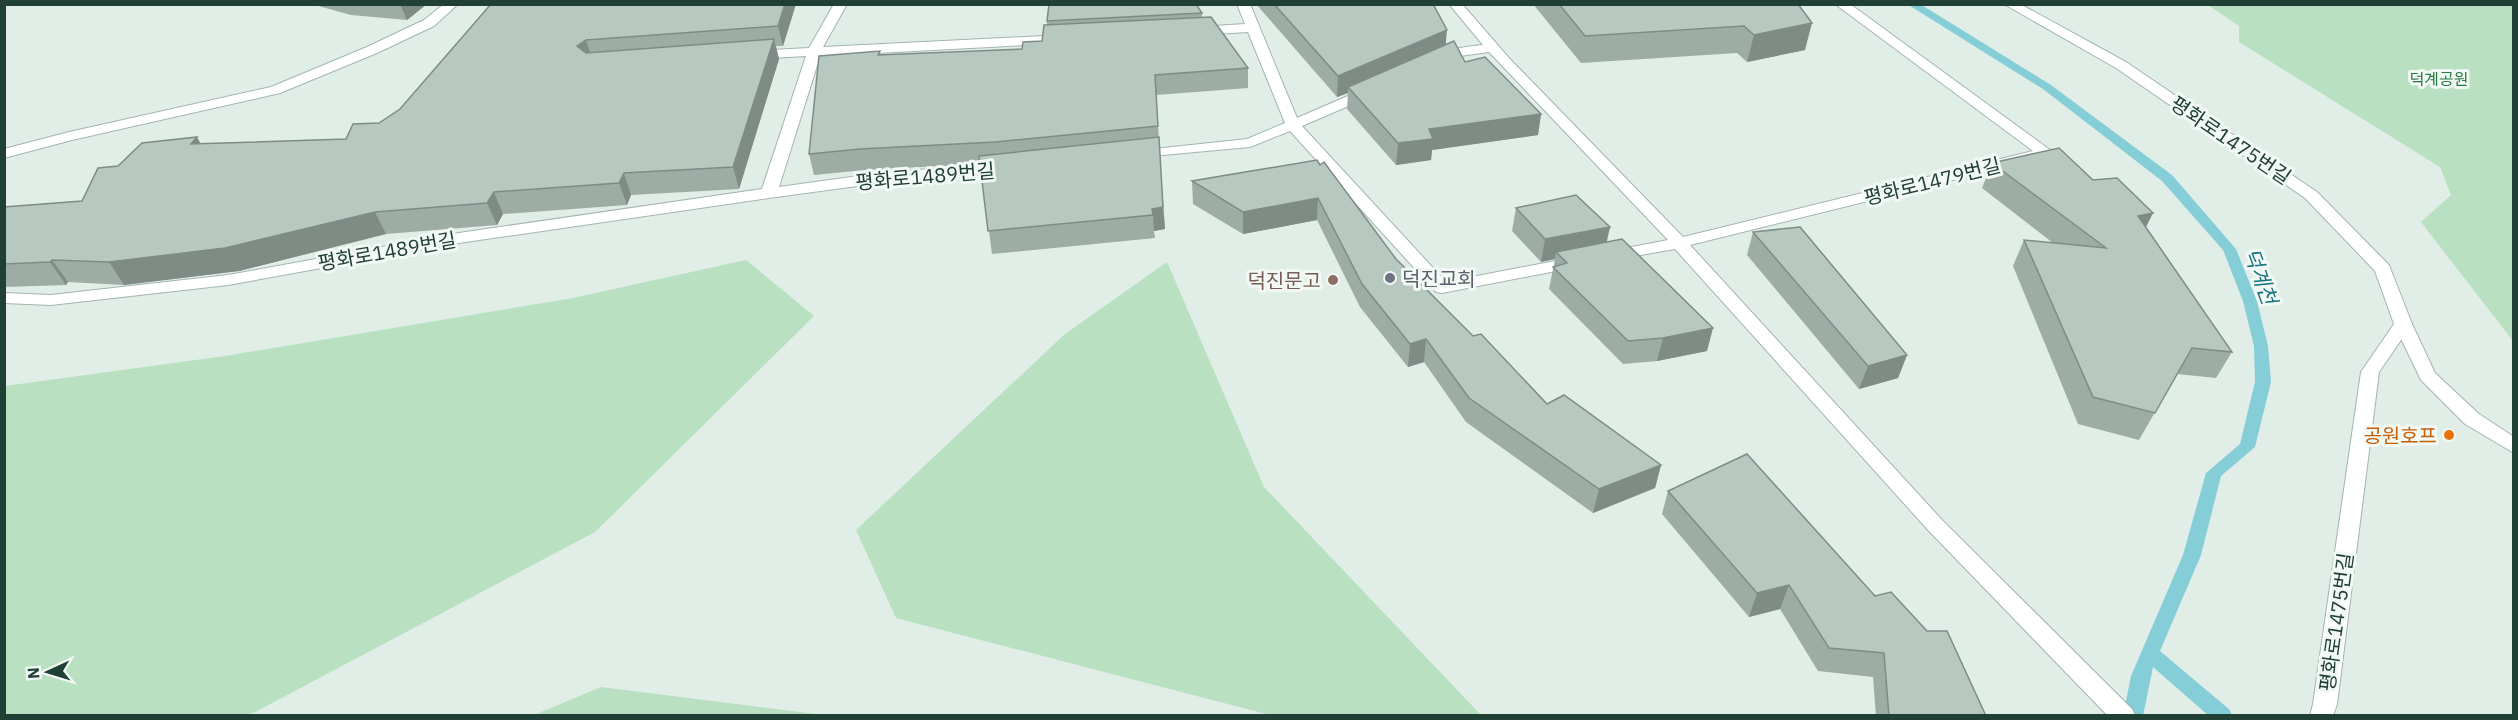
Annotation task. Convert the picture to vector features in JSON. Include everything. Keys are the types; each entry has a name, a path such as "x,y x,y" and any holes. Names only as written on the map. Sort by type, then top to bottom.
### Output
{"street":[{"path":"4,154 69,136 275,90 372,50 429,23 452,4"},
{"path":"769,193 815,50 841,4"},
{"path":"1243,4 1293,124 1442,288 1678,243"},
{"path":"1455,4 1492,47 1678,243 1935,525 2124,716"},
{"name":"평화로1479번길","path":"1678,243 2045,153 1841,4"},
{"name":"평화로1475번길","path":"2010,4 2121,65 2312,195 2383,269 2403,324 2427,376 2472,419 2514,446"},
{"path":"1184,32 1253,28"},
{"path":"745,56 815,50 1077,38"},
{"path":"1425,67 1457,53 1492,47"},
{"path":"1123,156 1250,143 1383,86"},
{"name":"평화로1489번길","path":"4,298 51,300 228,280 459,238 769,193 887,177 1021,167"},
{"name":"평화로1475번길","path":"2321,716 2325,704 2370,372 2403,324"}],"green space":[{"name":"덕계공원","path":"2208,5 2513,5 2513,341 2421,222 2451,195 2440,167 2239,42 2239,26"},
{"path":"746,260 814,316 595,532 255,712 242,716 5,715 5,386 225,356 573,298"},
{"path":"1167,262 1264,487 1481,715 1270,715 896,618 856,530 1065,334"},
{"path":"601,687 824,715 534,715"}],"building":[{"path":"491,4 785,4 778,26 586,40 577,46 586,53 774,39 733,167 624,173 619,183 494,192 487,203 375,212 225,248 109,262 52,260 50,262 4,264 4,207 82,201 98,168 118,166 142,143 197,137 191,144 346,139 353,124 379,123 400,109"},
{"path":"1049,4 1196,4 1202,13 1047,21"},
{"path":"1274,4 1433,4 1447,30 1338,76"},
{"path":"1559,4 1798,4 1812,23 1754,35 1744,26 1585,36"},
{"path":"1211,17 1248,68 1155,75 1158,126 995,142 809,154 819,56 880,51 878,55 1022,49 1023,42 1042,41 1044,25"},
{"path":"1454,41 1465,62 1485,57 1541,114 1429,129 1433,139 1398,143 1348,87"},
{"path":"1159,137 1163,207 1152,209 1153,215 988,231 979,156"},
{"path":"2059,148 2093,180 2117,178 2153,213 2138,216 2232,352 2192,348 2155,413 2093,397 2024,240 2106,248 1992,163"},
{"path":"1317,160 1320,165 1324,162 1396,259 1473,336 1481,334 1547,404 1564,395 1661,465 1599,489 1469,398 1426,339 1410,344 1362,284 1318,198 1243,212 1192,181"},
{"path":"1576,195 1610,227 1545,239 1516,208"},
{"path":"1800,227 1907,355 1868,366 1753,232"},
{"path":"1622,239 1713,328 1663,338 1628,341 1553,267 1567,263 1556,252"},
{"path":"1747,454 1875,596 1891,592 1927,631 1947,631 1986,716 1889,716 1884,653 1829,648 1789,585 1757,593 1668,491"}],"waterway":[{"name":"덕계천","path":"1912,4 2047,87 2167,178 2229,249 2250,301 2261,346 2263,382 2247,447 2214,473 2192,555 2150,654"},
{"path":"2133,716 2140,676 2150,654"},
{"name":"덕계천","path":"2150,654 2223,716"}],"place":[{"name":"덕진교회","path":"1390,278"},
{"name":"덕진문고","path":"1333,280"},
{"name":"공원호프","path":"2449,435"}]}
